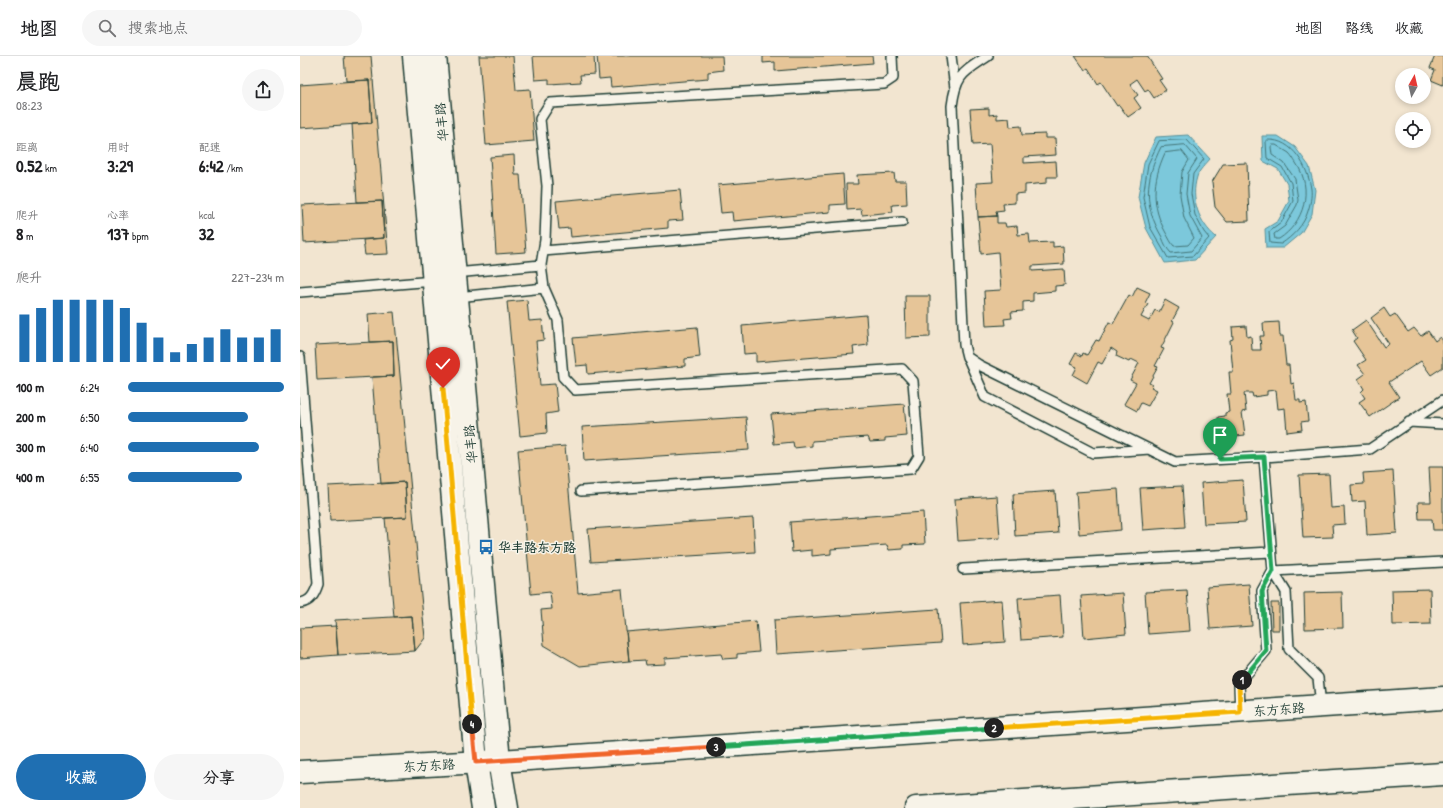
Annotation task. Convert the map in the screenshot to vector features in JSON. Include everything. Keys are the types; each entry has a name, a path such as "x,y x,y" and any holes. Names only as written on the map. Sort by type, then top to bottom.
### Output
{"main road":[{"name":"华丰路","path":"414,56 476,762 483,808"},
{"name":"华丰路","path":"435,56 499,761 507,808"},
{"name":"东方东路","path":"300,772 499,761 1443,698"},
{"path":"916,808 1443,774"}],"lane":[{"path":"581,492 910,469 919,456 912,381 902,369 575,390 563,377 558,320 544,288 541,265 545,240 547,186 540,119 550,103 884,84 893,78 892,56"},
{"path":"950,56 954,88 952,106 964,345 967,357 985,397 1093,453 1150,449"},
{"path":"954,88 963,73 988,56"},
{"path":"543,251 902,222"},
{"path":"455,273 541,265"},
{"path":"300,292 434,281"},
{"path":"457,297 544,288"},
{"path":"300,357 318,584 313,596 304,603 300,603"},
{"path":"967,357 979,365 1175,462 1370,449 1443,400"},
{"path":"1409,422 1443,424"},
{"path":"1264,457 1273,571 1286,592 1289,649 1318,678 1321,706"},
{"path":"963,569 1271,552"},
{"path":"1273,571 1443,562"},
{"path":"1240,712 1239,683 1266,651 1262,591 1273,571"}],"water":[{"path":"1188,135 1210,159 1200,170 1198,175 1195,185 1195,202 1205,225 1216,237 1195,260 1165,263 1146,228 1138,197 1144,163 1156,137"},
{"path":"1262,136 1278,136 1295,147 1309,166 1315,190 1312,214 1301,233 1283,248 1266,248 1265,229 1278,221 1289,201 1287,184 1278,169 1263,161"}],"building":[{"path":"344,56 371,56 388,254 365,255 363,240 384,238 382,201 357,202 352,124 372,123 369,80 346,81"},
{"path":"479,56 513,56 516,90 530,89 534,141 486,145"},
{"path":"533,56 594,56 595,74 580,75 581,82 549,84 549,79 535,80"},
{"path":"597,56 722,56 723,70 708,72 708,79 611,87 610,78 599,79"},
{"path":"763,56 872,56 873,63 775,71 775,62 763,63"},
{"path":"1075,56 1147,56 1162,79 1159,80 1166,90 1154,98 1148,89 1145,91 1137,79 1130,84 1138,95 1134,98 1141,108 1128,117 1119,105 1117,106 1101,82 1098,84 1088,68 1085,70"},
{"path":"1435,56 1443,56 1443,85 1431,80 1435,70 1430,68"},
{"path":"369,80 372,123 300,128 300,85"},
{"path":"989,108 989,115 997,114 997,119 1009,118 1010,127 1021,126 1022,135 1045,134 1045,138 1055,138 1056,155 1024,157 1024,163 1056,161 1057,177 1047,177 1047,183 1025,185 1025,193 1015,194 1015,203 1003,204 1004,210 996,211 997,216 978,217 976,183 993,182 990,144 973,145 970,109"},
{"path":"514,155 515,175 520,175 526,252 496,254 490,157"},
{"path":"1247,163 1249,221 1227,222 1215,207 1212,182 1223,164"},
{"path":"894,173 895,181 906,181 907,204 892,205 893,212 862,215 861,209 847,210 846,184 858,184 857,175"},
{"path":"843,174 845,204 830,205 830,212 733,221 732,212 721,213 718,185"},
{"path":"680,190 683,220 668,221 668,228 571,237 570,228 559,229 556,201"},
{"path":"382,201 384,238 304,243 302,205"},
{"path":"997,216 997,223 1005,223 1006,227 1017,226 1018,235 1029,234 1030,243 1053,242 1053,247 1063,246 1064,264 1032,266 1032,271 1064,269 1065,285 1055,286 1055,291 1033,293 1033,301 1023,302 1023,311 1011,312 1012,318 1004,319 1005,325 986,326 984,291 1001,290 998,252 981,254 978,217"},
{"path":"1137,287 1150,293 1145,303 1148,304 1141,317 1149,321 1155,310 1159,312 1165,300 1179,308 1161,348 1164,349 1155,366 1158,367 1149,383 1153,385 1151,387 1157,390 1148,406 1141,403 1137,411 1124,404 1136,383 1130,380 1139,363 1131,359 1129,362 1116,356 1117,352 1111,348 1102,364 1098,362 1087,383 1073,375 1077,367 1070,364 1076,353 1082,356 1083,353 1087,355 1096,340 1099,341 1109,322 1113,324 1129,295 1132,297"},
{"path":"905,296 930,296 930,337 906,338"},
{"path":"527,300 529,321 542,320 544,340 536,341 540,385 555,384 558,412 546,414 547,433 520,436 507,302"},
{"path":"1384,308 1390,317 1395,314 1408,332 1414,328 1421,336 1428,331 1435,341 1440,337 1443,341 1443,367 1431,375 1421,361 1389,382 1399,397 1370,417 1359,402 1365,398 1361,392 1364,389 1358,379 1365,374 1358,365 1366,360 1353,341 1357,338 1352,330 1366,320 1384,347 1389,344 1371,318"},
{"path":"394,312 425,638 415,651 412,616 394,617 385,518 407,517 405,482 381,484 372,377 394,376 393,341 370,342 368,314"},
{"path":"866,315 868,345 853,347 854,354 756,362 756,353 744,354 742,326"},
{"path":"1279,322 1280,336 1283,336 1286,365 1289,365 1291,384 1294,383 1296,400 1300,400 1300,403 1306,402 1308,421 1301,422 1302,430 1287,432 1285,408 1278,409 1276,390 1267,391 1267,395 1253,397 1252,393 1244,393 1246,411 1242,412 1245,435 1228,437 1227,428 1220,429 1218,417 1225,416 1225,413 1229,412 1227,394 1231,394 1229,372 1233,372 1230,340 1233,339 1232,327 1246,326 1247,337 1251,336 1252,350 1261,350 1260,336 1264,336 1263,323"},
{"path":"697,327 700,357 685,359 685,366 588,374 587,365 576,366 573,338"},
{"path":"393,341 394,376 317,380 315,345"},
{"path":"904,404 907,436 885,438 885,441 870,442 868,437 812,441 812,446 794,448 793,442 774,444 771,414"},
{"path":"746,417 749,450 584,461 582,427"},
{"path":"565,446 578,593 622,589 629,661 580,666 544,645 541,610 552,609 550,592 531,594 518,450"},
{"path":"1429,467 1443,467 1443,530 1433,530 1432,519 1419,519 1418,502 1431,502"},
{"path":"1393,471 1397,533 1367,535 1365,501 1352,502 1351,485 1364,484 1363,473"},
{"path":"1329,474 1331,508 1344,507 1345,524 1332,525 1333,537 1303,538 1299,475"},
{"path":"1243,480 1246,522 1204,524 1201,483"},
{"path":"405,482 407,517 330,521 328,486"},
{"path":"1182,486 1185,527 1143,530 1140,488"},
{"path":"1118,489 1121,530 1079,534 1076,492"},
{"path":"1055,491 1058,533 1015,536 1013,494"},
{"path":"997,496 1000,538 958,541 955,499"},
{"path":"923,512 925,544 903,545 903,549 889,550 887,545 831,549 831,554 812,556 812,550 792,552 790,522"},
{"path":"753,518 755,552 591,562 588,529"},
{"path":"1249,584 1252,626 1210,629 1207,587"},
{"path":"1430,589 1431,624 1393,625 1392,590"},
{"path":"1187,590 1190,631 1148,634 1145,592"},
{"path":"1342,592 1343,628 1305,629 1304,593"},
{"path":"1123,593 1126,634 1084,638 1081,596"},
{"path":"1060,595 1063,637 1021,640 1018,598"},
{"path":"1002,600 1005,642 963,645 960,603"},
{"path":"1271,603 1279,603 1279,630 1272,630"},
{"path":"938,609 941,643 776,654 774,620"},
{"path":"412,616 415,651 338,655 335,620"},
{"path":"756,621 759,652 737,654 737,658 723,659 721,654 665,658 665,664 646,665 645,660 629,661 626,632"},
{"path":"336,626 338,655 300,658 300,628"}],"place":[{"name":"华丰路东方路","path":"486,547"}],"route":[{"path":"443,388 476,762 1240,712 1239,683 1266,651 1262,591 1273,571 1264,457 1220,459"}]}
